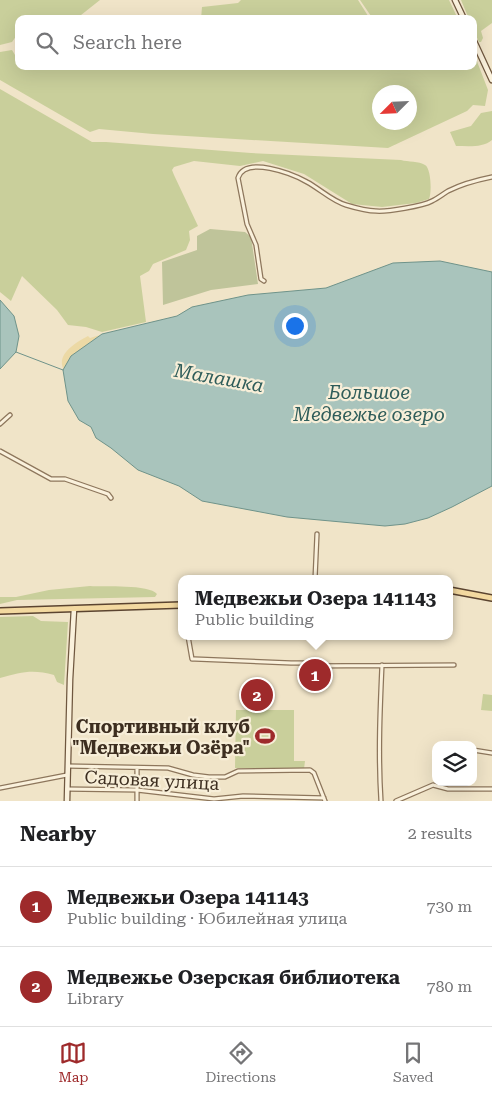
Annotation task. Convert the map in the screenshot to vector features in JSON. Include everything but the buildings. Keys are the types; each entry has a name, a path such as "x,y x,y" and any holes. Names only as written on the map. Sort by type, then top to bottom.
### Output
{"main road":[{"path":"453,591 492,598"},
{"path":"0,611 178,605"}],"street":[{"path":"455,0 462,15"},
{"path":"477,46 492,80"},
{"path":"264,281 261,279 256,245 248,224 238,178 244,168 264,168 293,176 308,182 344,204 378,212 432,202 461,185 492,177"},
{"path":"0,424 10,415"},
{"path":"0,451 51,479 66,479 108,494 111,498"},
{"path":"315,575 317,534"},
{"name":"Садовая улица","path":"67,801 74,609"},
{"path":"189,640 192,659 290,663 310,666 454,664"},
{"path":"381,801 378,762 382,665"},
{"path":"477,751 492,753"},
{"name":"Садовая улица","path":"67,789 137,790 214,799 243,796 325,799 314,773 310,770 238,771 225,776 209,777 168,768 68,766"},
{"path":"137,768 137,801"},
{"path":"0,788 68,775"},
{"path":"396,801 433,785 448,789 492,790"}],"green space":[{"path":"0,0 100,0 81,15 15,15 15,38 12,42 0,45"},
{"path":"241,0 358,0 367,15 201,15 202,7 238,3"},
{"path":"360,0 449,0 456,15 370,15"},
{"path":"461,0 492,0 492,23 481,31 483,38 481,42 477,38 477,15 467,15"},
{"path":"12,50 15,55 15,70 477,70 477,61 488,90 485,106 473,105 467,111 388,148 99,129 90,132 0,80 0,52"},
{"path":"0,89 92,142 251,153 401,160 420,163 425,165 429,171 430,196 429,199 416,203 382,207 352,204 304,174 263,161 240,166 194,161 174,167 172,170 174,175 198,226 189,231 190,240 186,250 153,264 149,271 140,276 146,322 102,332 86,327 68,325 57,310 22,276 11,301 0,292"},
{"path":"492,111 492,140 480,145 456,146 450,132 471,126 481,113"},
{"path":"210,229 245,232 251,237 258,284 211,290 163,305 162,262 197,250 197,236"},
{"path":"90,586 136,587 157,594 155,597 17,600 0,604 0,597 16,597 49,590"},
{"path":"33,616 41,621 68,622 64,685 57,682 54,675 40,672 21,673 0,678 0,617"},
{"path":"483,694 492,695 492,711 481,710"},
{"name":"Спортивный клуб \"Медвежьи Озёра\"","path":"236,710 294,710 294,761 305,761 304,769 235,768"}],"sand":[{"path":"100,335 85,346 64,370 62,359 68,349 88,336 90,338"}],"water":[{"name":"Большое Медвежье озеро","path":"440,261 492,272 492,486 428,518 405,524 385,526 287,517 202,501 179,486 138,470 96,438 91,427 79,420 68,401 63,370 71,356 102,334 177,316 192,307 248,295 326,288 393,263"},
{"path":"0,300 14,316 19,336 16,352 0,369"}],"waterway":[{"name":"Малашка","path":"16,352 63,370"}],"place":[{"name":"Медвежьи Озера 141143","path":"315,675"},
{"name":"Медвежье Озерская библиотека","path":"257,695"},
{"name":"Спортивный клуб \"Медвежьи Озёра\"","path":"265,736"}]}
